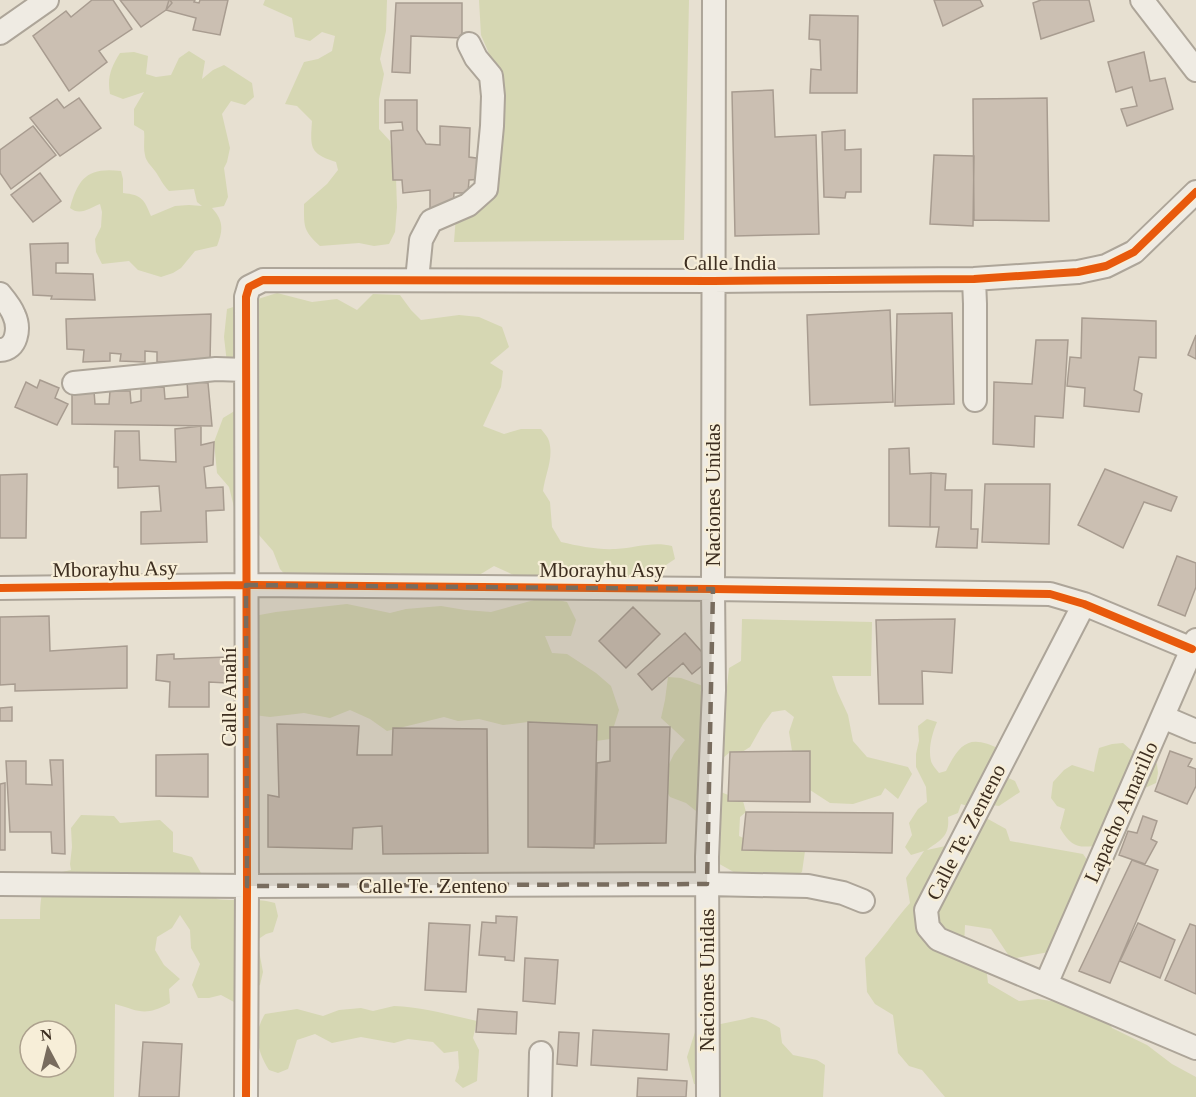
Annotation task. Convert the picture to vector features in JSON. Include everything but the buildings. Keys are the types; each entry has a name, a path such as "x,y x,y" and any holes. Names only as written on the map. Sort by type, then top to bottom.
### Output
{"street":[{"path":"0,33 47,0"},
{"name":"Naciones Unidas","path":"708,1097 707,884 714,690 714,0"},
{"path":"1142,0 1196,70"},
{"path":"417,280 421,240 431,221 468,205 486,189 492,126 491,76 476,58 469,44"},
{"name":"Calle India","path":"246,297 249,286 263,280 974,279 1078,272 1106,266 1134,252 1196,192"},
{"path":"974,279 975,399"},
{"path":"0,294 14,314 17,325 13,344 9,348 0,350"},
{"name":"Calle Anahí","path":"246,297 246,1097"},
{"path":"74,383 216,369 246,370"},
{"name":"Mborayhu Asy","path":"0,588 246,585 1050,594 1084,604 1194,645"},
{"name":"Calle Te. Zenteno","path":"1084,604 926,910 928,927 938,939 1196,1048"},
{"name":"Lapacho Amarillo","path":"1046,984 1194,645"},
{"path":"1163,717 1196,731"},
{"name":"Calle Te. Zenteno","path":"0,884 247,886 707,884 808,886 843,893 863,901"},
{"path":"540,1097 541,1053"}],"highlighted area":[{"path":"246,585 713,589 707,884 247,886"}],"green space":[{"path":"265,0 387,0 386,31 380,59 384,74 379,99 379,129 390,141 396,178 395,232 389,244 374,246 359,243 320,246 307,232 304,204 327,184 338,170 336,162 321,156 314,149 311,138 312,121 297,106 285,104 304,62 318,59 332,51 335,36 322,32 310,41 295,37 292,18 263,5"},
{"path":"479,0 689,0 684,240 454,242 456,215 472,215 494,198 499,77 481,35"},
{"path":"189,51 205,61 202,79 224,65 252,83 254,97 245,105 231,101 222,114 230,148 224,168 228,197 224,206 212,208 219,217 221,226 217,246 195,251 181,268 161,277 138,270 129,261 102,264 96,252 95,239 101,227 100,204 81,211 70,208 81,182 92,173 121,171 123,193 142,199 151,216 175,206 202,206 197,202 194,189 169,191 146,160 144,131 134,125 134,109 144,92 123,99 110,94 109,88 110,73 120,53 134,52 148,56 146,74 156,77 171,75 179,58"},
{"path":"277,293 312,302 337,299 357,310 373,294 400,295 421,320 459,315 479,317 502,327 509,347 490,363 503,371 501,387 483,426 504,434 521,429 541,429 547,436 550,454 543,491 550,502 552,527 561,542 609,549 651,544 672,546 675,559 651,575 630,578 604,579 579,573 548,580 518,577 494,566 471,580 415,579 399,573 289,579 280,569 273,551 235,511 229,487 217,473 214,442 223,418 246,404 227,363 224,337 227,309"},
{"path":"545,597 567,602 576,620 571,636 545,636 552,653 567,654 611,686 619,710 610,739 575,744 565,724 528,722 503,725 479,719 458,721 444,717 387,731 370,719 350,710 330,718 304,713 270,717 247,714 238,619 347,604 390,613 441,606 491,612"},
{"path":"742,619 872,622 871,676 832,676 848,715 853,741 867,757 908,767 912,774 898,799 885,788 881,795 853,804 830,803 810,790 801,764 792,751 789,732 794,717 785,710 772,712 750,747 742,752 730,752 716,764 716,790 743,801 746,812 740,817 739,836 761,846 796,843 805,851 802,872 796,876 739,875 707,857 696,836 696,811 686,803 670,797 664,787 669,764 685,740 661,718 668,677 681,678 718,693 727,686 729,668 741,661"},
{"path":"927,719 937,722 930,751 932,762 939,773 946,771 962,747 968,743 982,742 1002,750 1004,776 1015,781 1020,792 999,806 986,804 971,807 961,804 958,813 948,817 946,834 927,850 955,844 972,821 988,819 1006,829 1010,841 1083,854 1095,871 1076,916 1056,928 1049,952 1011,959 991,929 965,925 964,948 985,958 988,983 1019,1001 1038,999 1104,1009 1112,1028 1147,1045 1172,1064 1196,1077 1196,1097 945,1097 922,1070 909,1066 898,1053 893,1015 875,1004 867,992 865,958 910,903 906,878 924,851 911,855 905,847 912,835 909,823 918,809 927,802 926,787 916,767 916,754 919,741 918,726"},
{"path":"1123,743 1131,750 1147,753 1157,764 1156,783 1135,789 1101,845 1077,846 1064,835 1060,828 1065,809 1057,806 1051,798 1053,782 1072,765 1094,772 1099,748"},
{"path":"81,815 114,816 120,823 160,820 173,832 173,852 192,857 217,899 261,900 275,903 278,916 273,932 257,940 263,972 260,985 246,991 234,1002 221,995 198,998 192,985 200,964 191,948 190,930 180,915 172,928 157,937 155,950 164,965 180,979 169,989 170,1003 148,1011 115,1004 114,1097 0,1097 0,919 40,919 44,886 49,875 71,870 71,828"},
{"path":"394,1006 477,1021 473,1038 479,1050 477,1081 463,1088 455,1081 459,1068 458,1051 444,1053 433,1042 408,1039 394,1043 361,1037 332,1043 315,1034 297,1040 288,1069 278,1073 269,1070 259,1049 259,1028 265,1014 297,1009 323,1016 339,1010 361,1008 373,1011"},
{"path":"752,1017 766,1020 780,1028 782,1043 793,1055 817,1060 825,1065 823,1097 721,1097 721,1090 694,1084 687,1057 695,1032"}],"cycle path":[{"path":"246,1097 246,297 249,287 263,280 974,279 1078,272 1106,266 1134,252 1196,192"},
{"path":"0,588 246,585 1050,594 1084,604 1192,649"}]}
